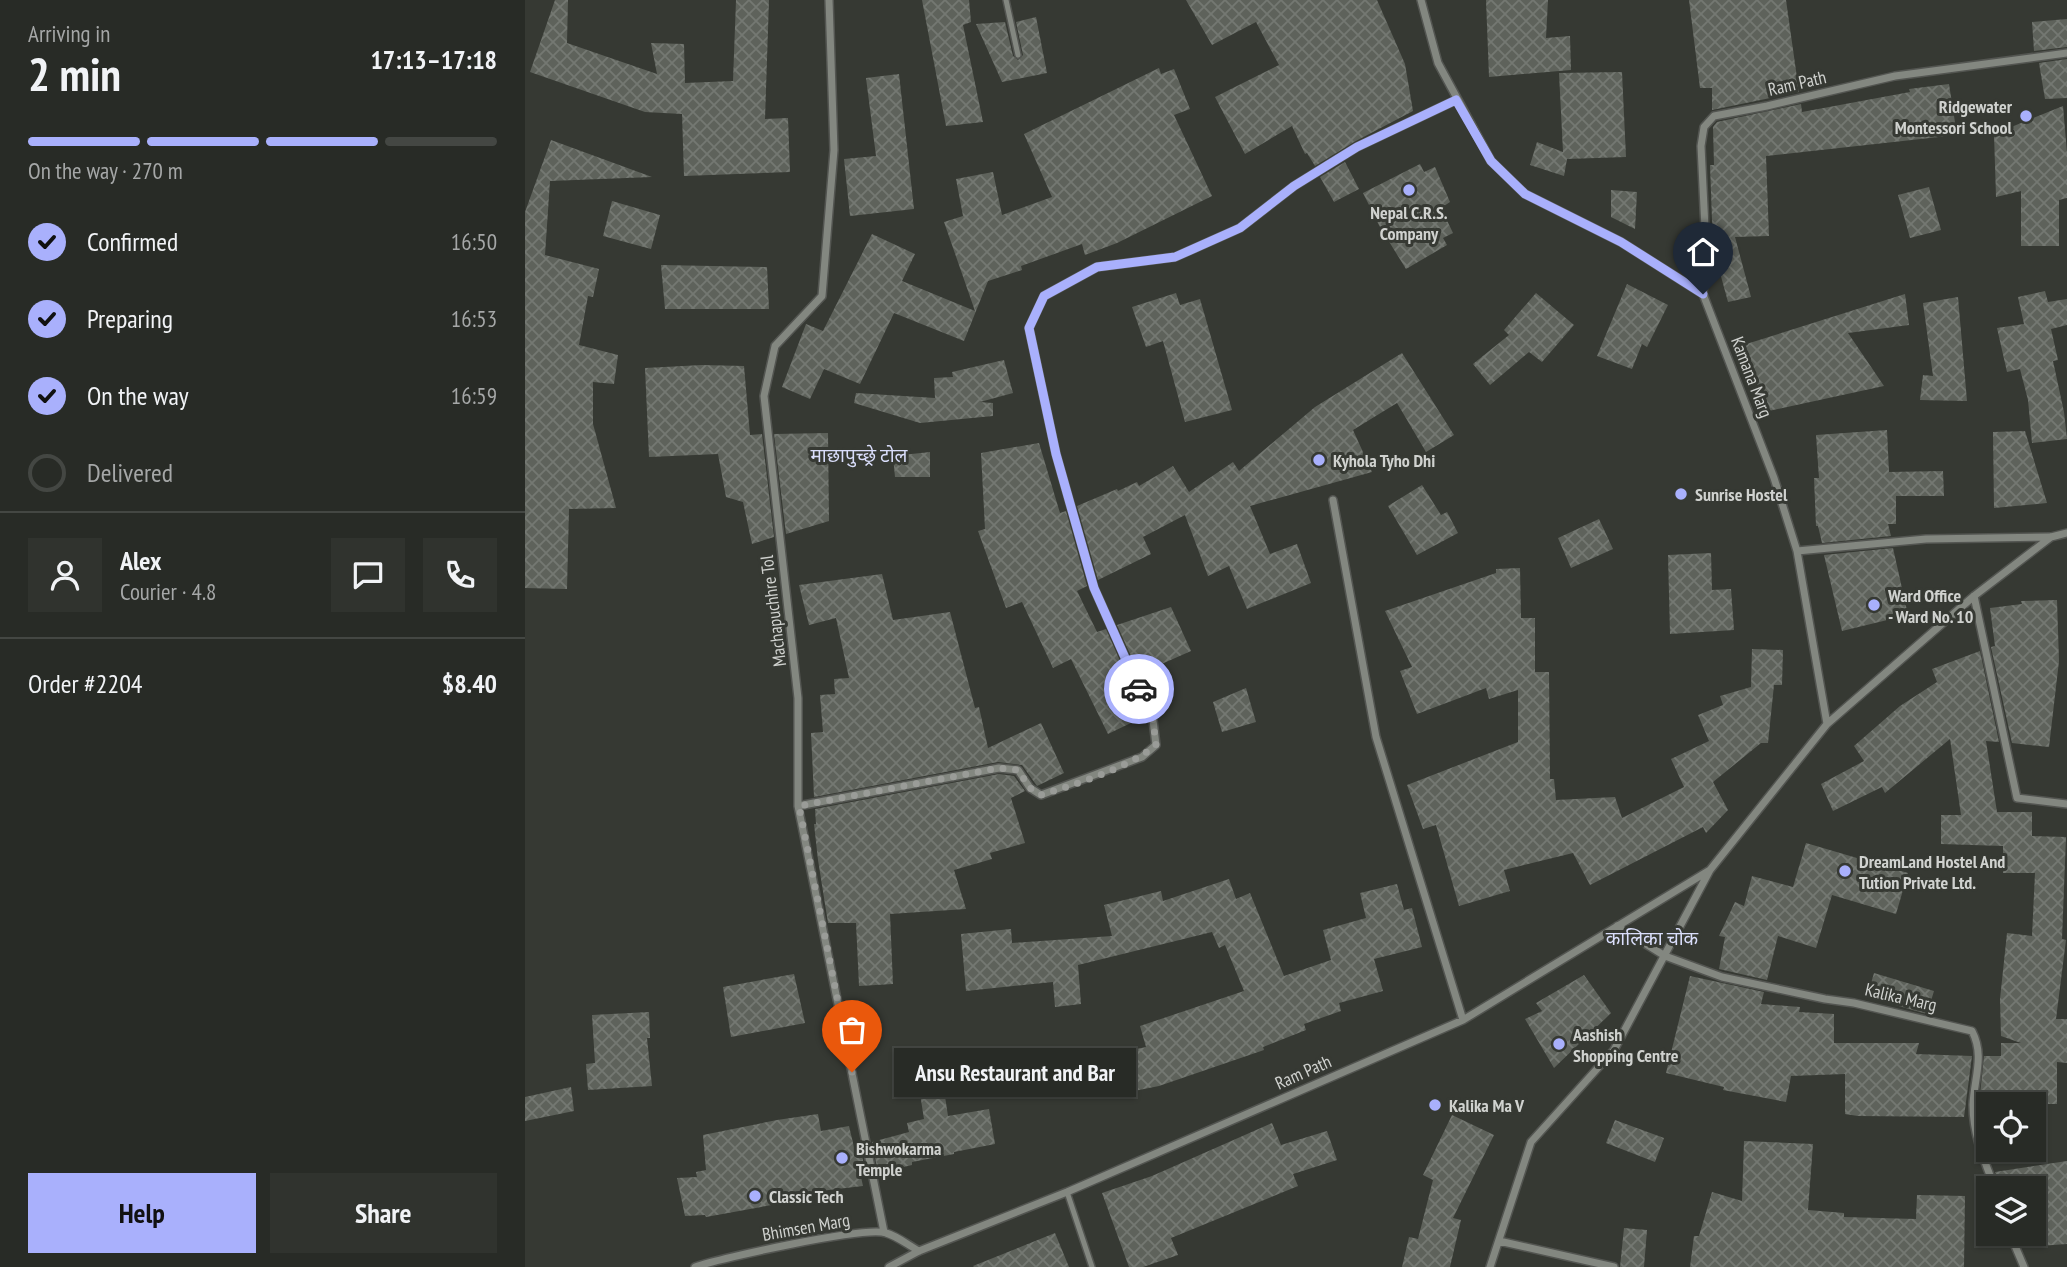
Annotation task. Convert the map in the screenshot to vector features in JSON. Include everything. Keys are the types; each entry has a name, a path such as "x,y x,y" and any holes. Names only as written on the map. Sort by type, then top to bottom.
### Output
{"street":[{"name":"Machapuchhre Tol","path":"829,0 834,150 822,296 775,346 764,396 799,698 799,806 884,1231"},
{"path":"1421,0 1438,63 1491,161 1525,194 1621,242 1703,294"},
{"name":"Ram Path","path":"1703,294 1706,248 1701,146 1704,127 1714,116 1895,76 2067,53"},
{"path":"799,806 999,768 1018,770 1030,788 1041,795 1142,757 1156,745 1153,720 1094,588 1056,454 1029,328 1044,296 1097,267 1175,257 1240,228 1294,186 1357,147 1456,100"},
{"name":"Kamana Marg","path":"1703,294 1775,478 1797,551 1827,724"},
{"path":"1333,500 1376,737 1463,1020"},
{"path":"1797,551 1926,539 2051,537 2067,533"},
{"path":"1490,1267 1531,1142 1614,1050 1710,870 1827,724 1974,596 2051,537"},
{"path":"1974,596 2017,798 2067,804"},
{"name":"Ram Path","path":"889,1267 919,1251 1067,1192 1463,1020 1710,870"},
{"path":"1617,926 1665,956"},
{"name":"Kalika Marg","path":"1665,956 1722,977 1854,1003 1972,1031 1978,1042 1979,1062 1973,1104 1977,1144 1990,1176"},
{"path":"884,1231 919,1251"},
{"name":"Bhimsen Marg","path":"695,1267 717,1259 753,1252 884,1231"},
{"path":"1499,1241 1614,1267"},
{"path":"2015,1246 2024,1267"}],"lane":[{"path":"1006,0 1018,55"},
{"path":"1067,1192 1092,1267"}],"building":[{"path":"555,0 568,0 567,43 657,74 651,43 684,44 685,83 733,81 736,0 769,0 765,119 788,118 790,172 684,176 682,114 645,112 530,72"},
{"path":"922,0 969,0 971,22 963,25 983,122 946,126"},
{"path":"1186,0 1377,0 1405,64 1413,111 1315,166 1307,153 1305,154 1292,126 1245,154 1215,97 1279,65 1256,22 1212,45"},
{"path":"1486,0 1548,0 1546,38 1570,36 1571,70 1489,77"},
{"path":"1689,0 1786,0 1799,92 1712,110 1712,88 1700,88"},
{"path":"1036,17 1047,73 1002,82 976,24 1005,22 1013,56 1018,60 1023,55 1016,22"},
{"path":"2067,19 2067,47 2034,51 2032,22"},
{"path":"2067,59 2067,98 2045,99 2039,63"},
{"path":"1159,68 1161,74 1174,69 1190,109 1174,115 1212,196 1117,243 1085,255 1082,244 1021,266 1022,270 988,281 964,341 894,313 860,384 824,369 810,399 782,387 806,324 823,331 872,234 915,254 902,281 975,311 944,222 963,216 956,179 993,172 1002,215 1052,197 1024,134"},
{"path":"1622,72 1626,157 1567,159 1564,176 1530,165 1537,142 1563,152 1559,73"},
{"path":"899,74 914,209 850,216 844,159 876,156 866,78"},
{"path":"1949,84 1957,135 1766,156 1769,236 1735,237 1751,297 1728,302 1713,247 1710,165 1714,165 1713,127 1717,122 1801,104 1802,112 1910,92 1909,89"},
{"path":"2063,106 2067,198 2059,200 2059,246 2021,246 2021,191 1996,197 1994,134"},
{"path":"551,140 652,177 550,181 545,255 599,269 593,297 588,296 579,345 618,355 614,384 593,382 593,424 616,508 569,509 567,589 525,588 525,212"},
{"path":"1345,162 1359,189 1334,202 1320,177"},
{"path":"1420,164 1424,172 1435,167 1450,202 1441,208 1453,233 1443,238 1447,245 1406,269 1363,193"},
{"path":"1929,187 1941,230 1910,238 1898,195"},
{"path":"1611,190 1637,192 1635,229 1611,217"},
{"path":"612,201 660,215 651,249 603,236"},
{"path":"661,265 767,267 769,309 665,309"},
{"path":"1627,284 1668,305 1647,347 1642,344 1632,369 1597,356"},
{"path":"2045,291 2048,302 2067,299 2067,325 2051,329 2058,360 2053,361 2067,439 2032,443 2028,400 2020,369 2007,372 1997,328 2024,324 2018,297"},
{"path":"1176,293 1180,305 1200,299 1232,410 1185,422 1163,341 1146,347 1132,307"},
{"path":"1536,293 1574,325 1542,362 1529,352 1490,385 1473,364 1509,335 1504,330"},
{"path":"1905,294 1909,325 1848,333 1884,386 1764,412 1755,376 1750,377 1740,346"},
{"path":"1958,297 1967,401 1920,400 1923,375 1933,376 1923,303"},
{"path":"1402,353 1454,435 1426,452 1397,403 1353,430 1372,472 1250,506 1270,554 1297,544 1311,583 1247,609 1229,566 1208,576 1185,515 1143,537 1151,554 1098,580 1077,506 1137,482 1139,486 1173,466 1189,492 1233,462 1239,471 1315,407"},
{"path":"1004,360 1013,393 980,402 993,403 993,416 920,423 854,403 856,393 935,398 934,378 953,377 952,372"},
{"path":"744,366 750,435 762,434 774,537 752,544 743,502 726,497 718,454 649,457 645,368"},
{"path":"1887,430 1889,472 1943,471 1944,496 1896,496 1896,524 1888,524 1891,536 1822,543 1816,526 1814,478 1819,478 1816,435"},
{"path":"2025,431 2047,503 1994,508 1993,432"},
{"path":"828,433 829,521 786,534 774,434"},
{"path":"1039,443 1060,513 1066,511 1087,586 1077,591 1097,632 1106,629 1128,679 1117,684 1135,721 1108,734 1071,659 1053,668 1022,602 1006,608 978,531 985,529 981,453"},
{"path":"930,452 930,477 895,477 893,456"},
{"path":"1422,485 1441,515 1447,512 1458,533 1417,555 1388,506"},
{"path":"1599,519 1613,549 1571,568 1558,538"},
{"path":"1893,548 1908,615 1842,631 1824,555"},
{"path":"1711,553 1712,590 1731,589 1734,630 1670,634 1668,555"},
{"path":"1520,568 1521,618 1535,618 1535,672 1549,672 1550,779 1554,779 1556,800 1615,797 1622,818 1684,787 1671,759 1709,741 1698,715 1723,705 1720,696 1751,687 1752,649 1783,650 1782,685 1774,685 1768,743 1761,743 1713,782 1728,810 1706,833 1703,827 1590,885 1573,853 1504,870 1510,891 1459,906 1436,825 1423,829 1407,785 1518,742 1518,690 1489,699 1486,688 1417,714 1400,671 1412,667 1385,611 1496,573 1496,569"},
{"path":"882,574 893,620 950,612 975,708 979,707 988,748 1041,723 1064,773 1037,786 1022,765 998,762 814,797 811,733 823,732 820,695 835,694 834,679 849,678 836,618 809,625 799,585"},
{"path":"2057,600 2059,661 2049,747 2012,743 1991,647 1995,646 1990,608 2022,604 2021,601"},
{"path":"1171,607 1191,651 1139,674 1117,625"},
{"path":"1980,651 1999,742 1986,741 1997,812 2032,812 2032,836 2066,837 2062,939 2066,940 2056,1019 2067,1019 2067,1063 2057,1062 2057,1104 2046,1104 2046,1092 1980,1092 1984,1056 2001,1056 2001,1043 2021,1043 2001,1036 2000,999 2007,933 2032,936 2035,873 2003,873 2003,846 1941,844 1941,815 1961,815 1950,739 1885,793 1882,787 1833,811 1821,784 1864,761 1854,746 1900,706 1937,682 1932,669"},
{"path":"1246,688 1256,722 1222,732 1213,702"},
{"path":"999,774 1014,776 1025,791 1011,798 1025,843 990,853 992,859 954,870 966,909 890,914 893,984 859,986 856,923 828,923 818,860 815,809"},
{"path":"1806,843 1908,873 1896,914 1832,895 1816,948 1778,936 1767,980 1719,969 1725,937 1719,936 1735,902 1744,906 1752,876 1793,887"},
{"path":"1229,879 1236,899 1250,893 1284,976 1331,960 1323,930 1366,918 1360,893 1397,884 1404,910 1412,908 1422,947 1374,959 1383,991 1339,1003 1341,1011 1304,1024 1306,1030 1263,1047 1264,1050 1159,1086 1109,1096 1101,1057 1146,1047 1140,1026 1244,991 1225,945 1219,948 1212,932 1078,965 1081,1004 1055,1007 1053,982 966,991 961,934 1011,929 1012,943 1112,936 1104,905 1161,891 1163,901"},
{"path":"1874,973 1934,991 1927,1014 1867,997"},
{"path":"794,974 805,1023 731,1037 723,987"},
{"name":"Aashish Shopping Centre","path":"1584,975 1611,1013 1554,1068 1525,1019 1542,1011 1536,1003"},
{"path":"1690,976 1764,992 1761,1004 1800,1007 1799,1012 1834,1014 1834,1043 1919,1043 1916,1054 1972,1056 1964,1117 1845,1114 1845,1074 1791,1076 1786,1102 1723,1090 1724,1087 1666,1073"},
{"path":"649,1012 650,1038 647,1038 652,1086 588,1090 586,1064 595,1063 592,1015"},
{"path":"942,1077 948,1116 989,1109 995,1144 912,1162 912,1165 878,1173 872,1142 909,1132 907,1123 924,1119 918,1081"},
{"path":"571,1087 574,1111 525,1121 525,1097"},
{"path":"818,1114 821,1131 849,1126 854,1147 860,1145 866,1176 861,1177 863,1186 786,1195 788,1202 706,1217 685,1216 677,1178 697,1177 696,1172 706,1170 703,1135"},
{"path":"1452,1115 1494,1135 1453,1218 1461,1220 1450,1267 1402,1267 1409,1237 1418,1239 1433,1180 1423,1175"},
{"path":"1615,1120 1664,1138 1655,1162 1606,1143"},
{"path":"1272,1123 1281,1145 1327,1131 1337,1160 1293,1174 1298,1186 1171,1238 1178,1255 1143,1267 1129,1267 1102,1193 1152,1176"},
{"path":"1744,1141 1813,1144 1808,1210 1844,1213 1844,1217 1916,1219 1917,1195 1965,1196 1964,1267 1690,1267 1694,1236 1699,1236 1712,1192 1742,1201"},
{"path":"2067,1161 2067,1244 2046,1246 2046,1176 1996,1176 1995,1172"},
{"path":"1624,1228 1647,1230 1644,1267 1620,1267"},
{"path":"1055,1233 1069,1267 973,1266"}],"way so far":[{"path":"852,1072 799,806 999,768 1018,770 1030,788 1041,795 1065,787 1142,757 1156,745 1153,720 1139,689"}],"place":[{"name":"Ridgewater Montessori School","path":"2026,116"},
{"name":"Nepal C.R.S. Company","path":"1409,190"},
{"name":"Kyhola Tyho Dhi","path":"1319,460"},
{"name":"Sunrise Hostel","path":"1681,494"},
{"name":"Ward Office - Ward No. 10","path":"1874,605"},
{"name":"DreamLand Hostel And Tution Private Ltd.","path":"1845,871"},
{"name":"Aashish Shopping Centre","path":"1559,1044"},
{"name":"Ansu Restaurant and Bar","path":"852,1072"},
{"name":"Kalika Ma V","path":"1435,1105"},
{"name":"Bishwokarma Temple","path":"842,1158"},
{"name":"Classic Tech","path":"755,1196"}],"district":[{"name":"माछापुच्छ्रे टोल","path":"859,455"},
{"name":"कालिका चोक","path":"1652,938"}],"route":[{"path":"1139,689 1094,588 1056,454 1029,328 1044,296 1097,267 1175,257 1240,228 1294,186 1357,147 1456,100 1491,161 1525,194 1621,242 1703,294"}]}
